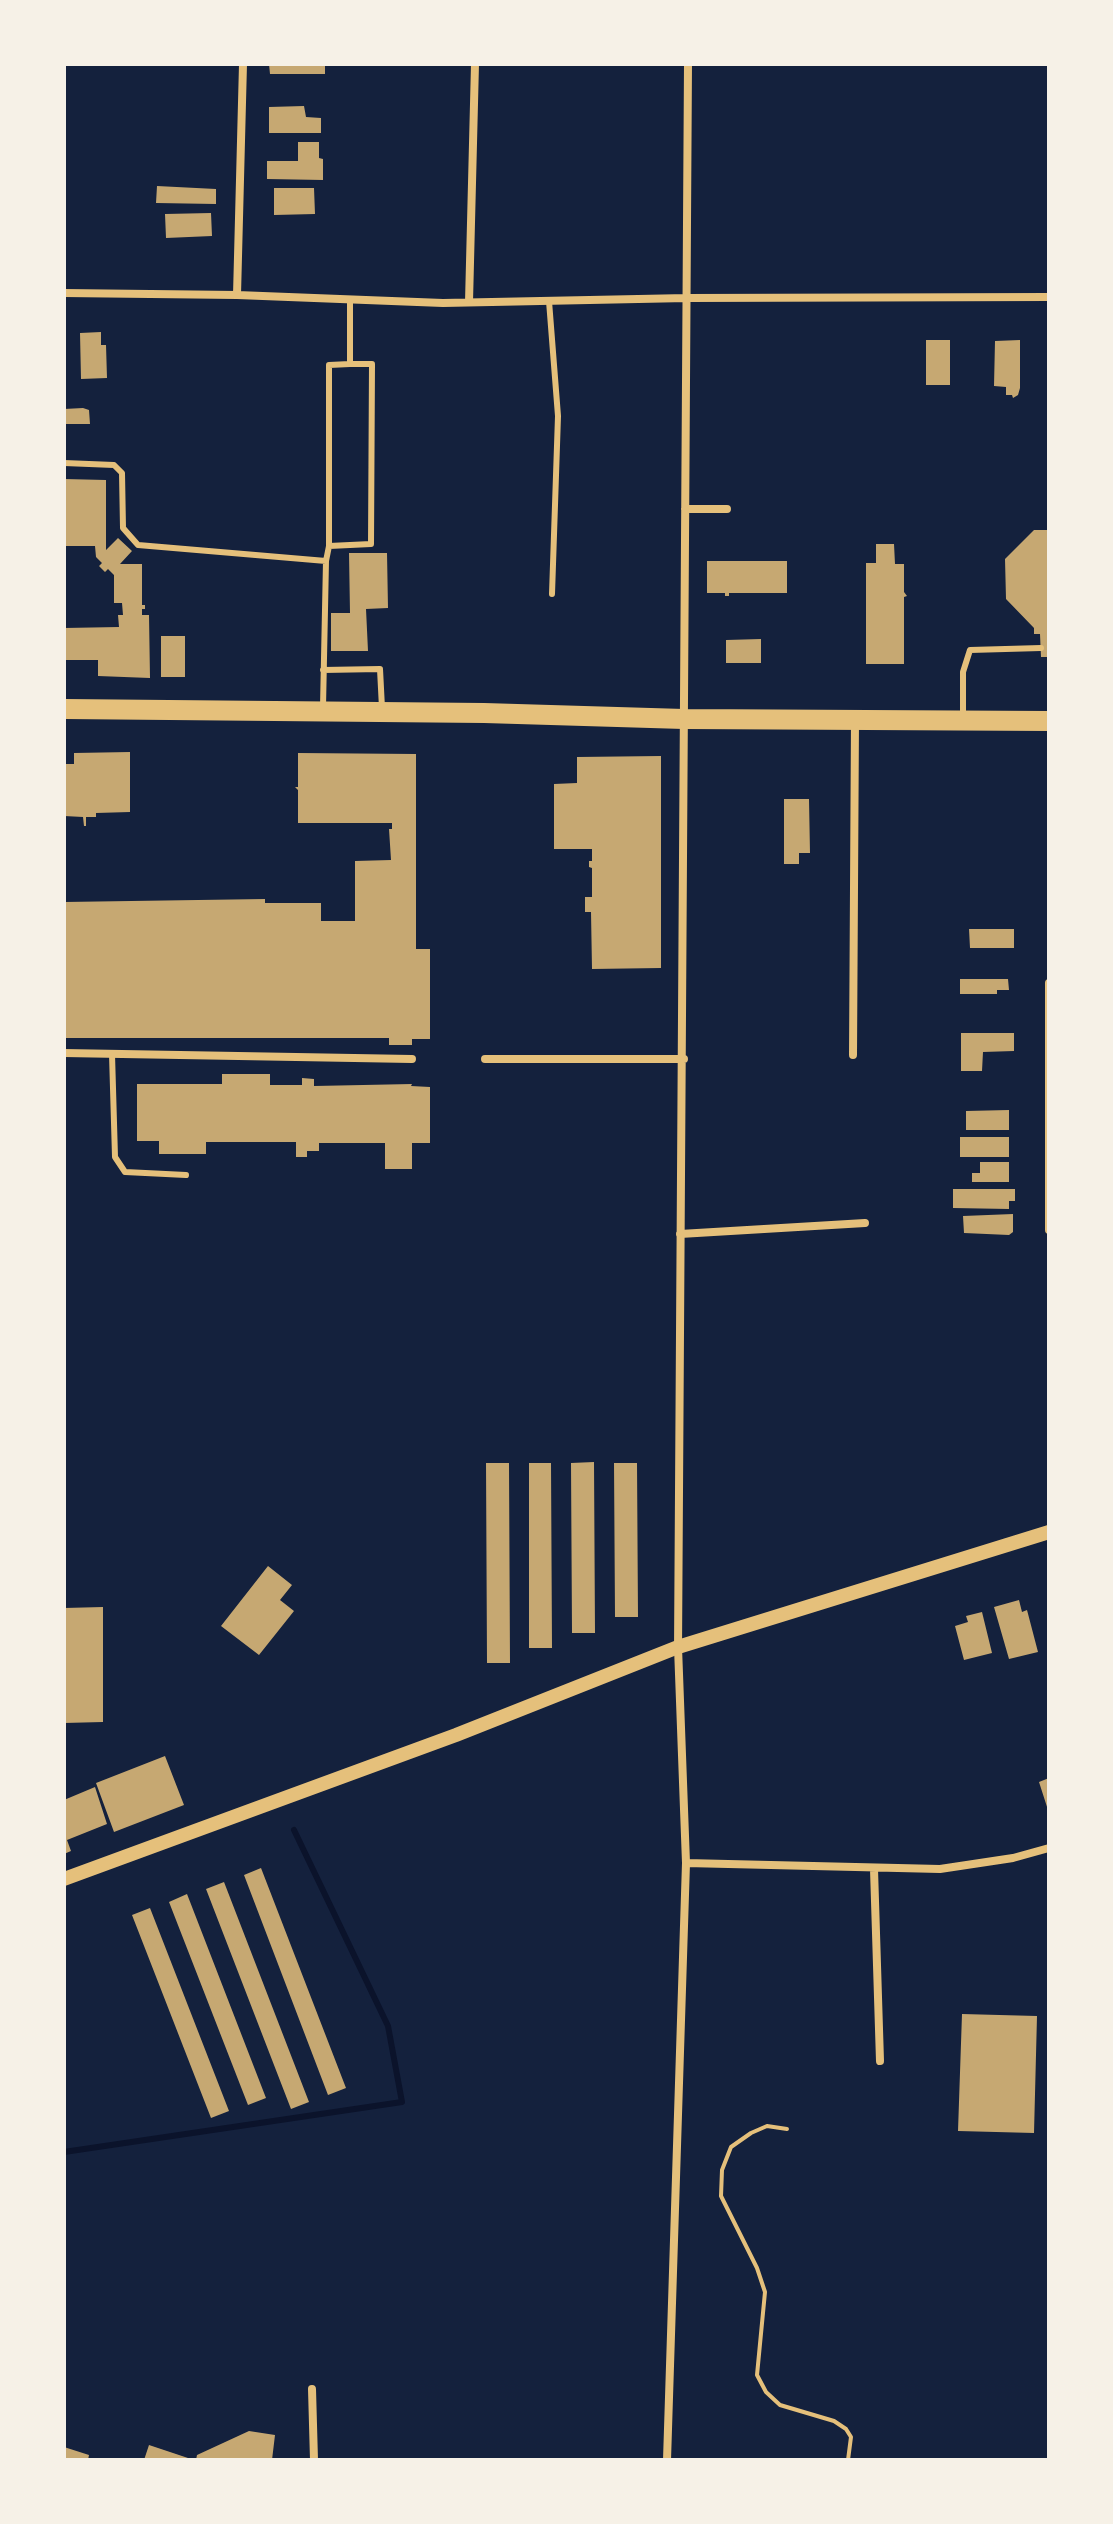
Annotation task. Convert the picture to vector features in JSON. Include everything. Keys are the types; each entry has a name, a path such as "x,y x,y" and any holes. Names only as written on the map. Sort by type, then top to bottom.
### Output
{"main road":[{"path":"64,709 684,719 1049,721"}],"street":[{"path":"237,295 243,64"},
{"path":"469,302 475,64"},
{"path":"667,2460 686,1863 678,1647 688,64"},
{"path":"64,293 469,302 1049,297"},
{"path":"685,509 727,509"},
{"path":"853,1055 855,719"},
{"path":"1049,983 1049,1230"},
{"path":"64,1053 412,1059"},
{"path":"485,1059 684,1059"},
{"path":"680,1234 865,1223"},
{"path":"64,1879 456,1735 678,1647 1049,1532"},
{"path":"686,1863 940,1869 1013,1858 1049,1848"},
{"path":"874,1869 880,2061"},
{"path":"312,2389 314,2460"}],"lane":[{"path":"350,299 350,364"},
{"path":"549,301 558,416 552,594"},
{"path":"323,712 326,561 329,546 329,365 372,364 371,544 329,546"},
{"path":"64,463 114,465 122,473 123,528 138,545 326,561"},
{"path":"963,720 963,672 970,650 1041,648"},
{"path":"323,670 380,669 383,712"},
{"path":"112,1054 115,1157 125,1172 186,1175"}],"path":[{"path":"787,2129 767,2126 731,2147 722,2170 721,2196 757,2268 765,2292 757,2375 766,2392 780,2405 834,2421 846,2429 851,2437 848,2460"}],"building":[{"path":"269,64 325,64 325,74 270,74"},
{"path":"304,106 306,117 321,118 321,133 269,133 269,107"},
{"path":"298,142 319,142 323,180 267,179 267,161 298,161"},
{"path":"157,186 216,189 216,204 156,203"},
{"path":"274,188 314,188 315,214 274,215"},
{"path":"211,213 212,236 166,238 165,214"},
{"path":"101,332 101,345 106,345 107,378 81,379 80,333"},
{"path":"926,340 950,340 950,385 926,385"},
{"path":"1020,340 1020,388 1013,398 1006,395 1006,387 994,386 995,341"},
{"path":"64,409 89,410 90,424 64,424"},
{"path":"64,479 106,480 106,550 118,538 132,551 120,564 142,564 142,605 145,609 142,609 142,615 149,615 150,678 98,676 98,660 64,660 64,628 119,627 118,615 123,615 122,603 114,603 114,575 99,566 102,563 96,557 95,546 64,546"},
{"path":"1034,530 1049,530 1049,657 1041,657 1040,634 1034,634 1034,628 1006,599 1005,559"},
{"path":"876,544 894,544 895,564 904,564 904,592 907,596 904,597 904,664 866,664 866,563 876,563"},
{"path":"349,553 387,553 388,608 366,609 368,651 331,651 331,613 350,613"},
{"path":"707,561 787,561 787,593 729,593 725,596 725,593 707,593"},
{"path":"161,636 185,636 185,677 161,677"},
{"path":"761,639 761,663 726,663 726,640"},
{"path":"130,752 130,812 96,813 96,817 86,817 86,826 83,817 64,816 64,764 74,764 74,753"},
{"path":"298,753 416,754 416,949 430,949 430,1039 412,1039 412,1045 389,1045 389,1038 64,1038 64,902 265,899 265,903 321,903 321,921 355,921 355,861 391,860 389,829 392,829 392,823 298,823 298,790 295,787 298,787"},
{"path":"661,756 661,968 592,969 591,912 585,912 585,897 592,897 592,868 589,861 592,861 592,849 554,849 554,784 577,783 577,757"},
{"path":"784,799 809,799 810,853 799,853 799,864 784,864"},
{"path":"969,929 1014,929 1014,948 970,948"},
{"path":"960,979 1008,979 1009,990 997,990 997,994 960,994"},
{"path":"961,1033 1014,1033 1014,1051 983,1052 982,1071 961,1071"},
{"path":"222,1074 270,1074 270,1085 302,1085 302,1078 314,1079 314,1086 412,1084 430,1087 430,1143 412,1143 412,1169 385,1169 385,1143 319,1143 319,1151 307,1151 307,1157 296,1157 296,1142 206,1142 206,1154 159,1154 159,1141 137,1141 137,1084 222,1084"},
{"path":"1009,1110 1009,1130 966,1130 966,1111"},
{"path":"960,1137 1009,1137 1009,1157 960,1157"},
{"path":"980,1162 1009,1162 1009,1182 972,1182 972,1173 980,1173"},
{"path":"953,1189 1015,1189 1015,1201 1009,1201 1009,1209 953,1208"},
{"path":"1013,1214 1013,1232 1009,1235 964,1233 963,1216"},
{"path":"594,1462 595,1633 572,1633 571,1463"},
{"path":"486,1463 509,1463 510,1663 487,1663"},
{"path":"529,1463 551,1463 552,1648 529,1648"},
{"path":"614,1463 637,1463 638,1617 615,1617"},
{"path":"268,1566 292,1585 280,1600 294,1611 259,1655 221,1626"},
{"path":"1019,1600 1022,1612 1027,1610 1038,1652 1009,1659 994,1607"},
{"path":"103,1607 103,1722 64,1723 64,1608"},
{"path":"982,1612 992,1653 964,1660 955,1626 968,1622 966,1616"},
{"path":"165,1756 184,1805 114,1832 96,1783"},
{"path":"1049,1778 1049,1810 1048,1810 1039,1782"},
{"path":"95,1787 107,1824 67,1840 71,1851 64,1854 64,1800"},
{"path":"261,1868 346,2088 328,2095 244,1875"},
{"path":"224,1882 309,2102 291,2109 206,1889"},
{"path":"187,1894 266,2098 248,2105 169,1902"},
{"path":"150,1908 229,2111 211,2118 132,1915"},
{"path":"962,2014 1037,2016 1034,2133 958,2131"},
{"path":"249,2431 275,2435 272,2460 196,2460 197,2455"},
{"path":"149,2445 191,2459 191,2460 144,2460"},
{"path":"64,2447 89,2455 88,2460 64,2460"}],"waterway":[{"path":"64,2152 402,2102 388,2026 294,1830"}]}
